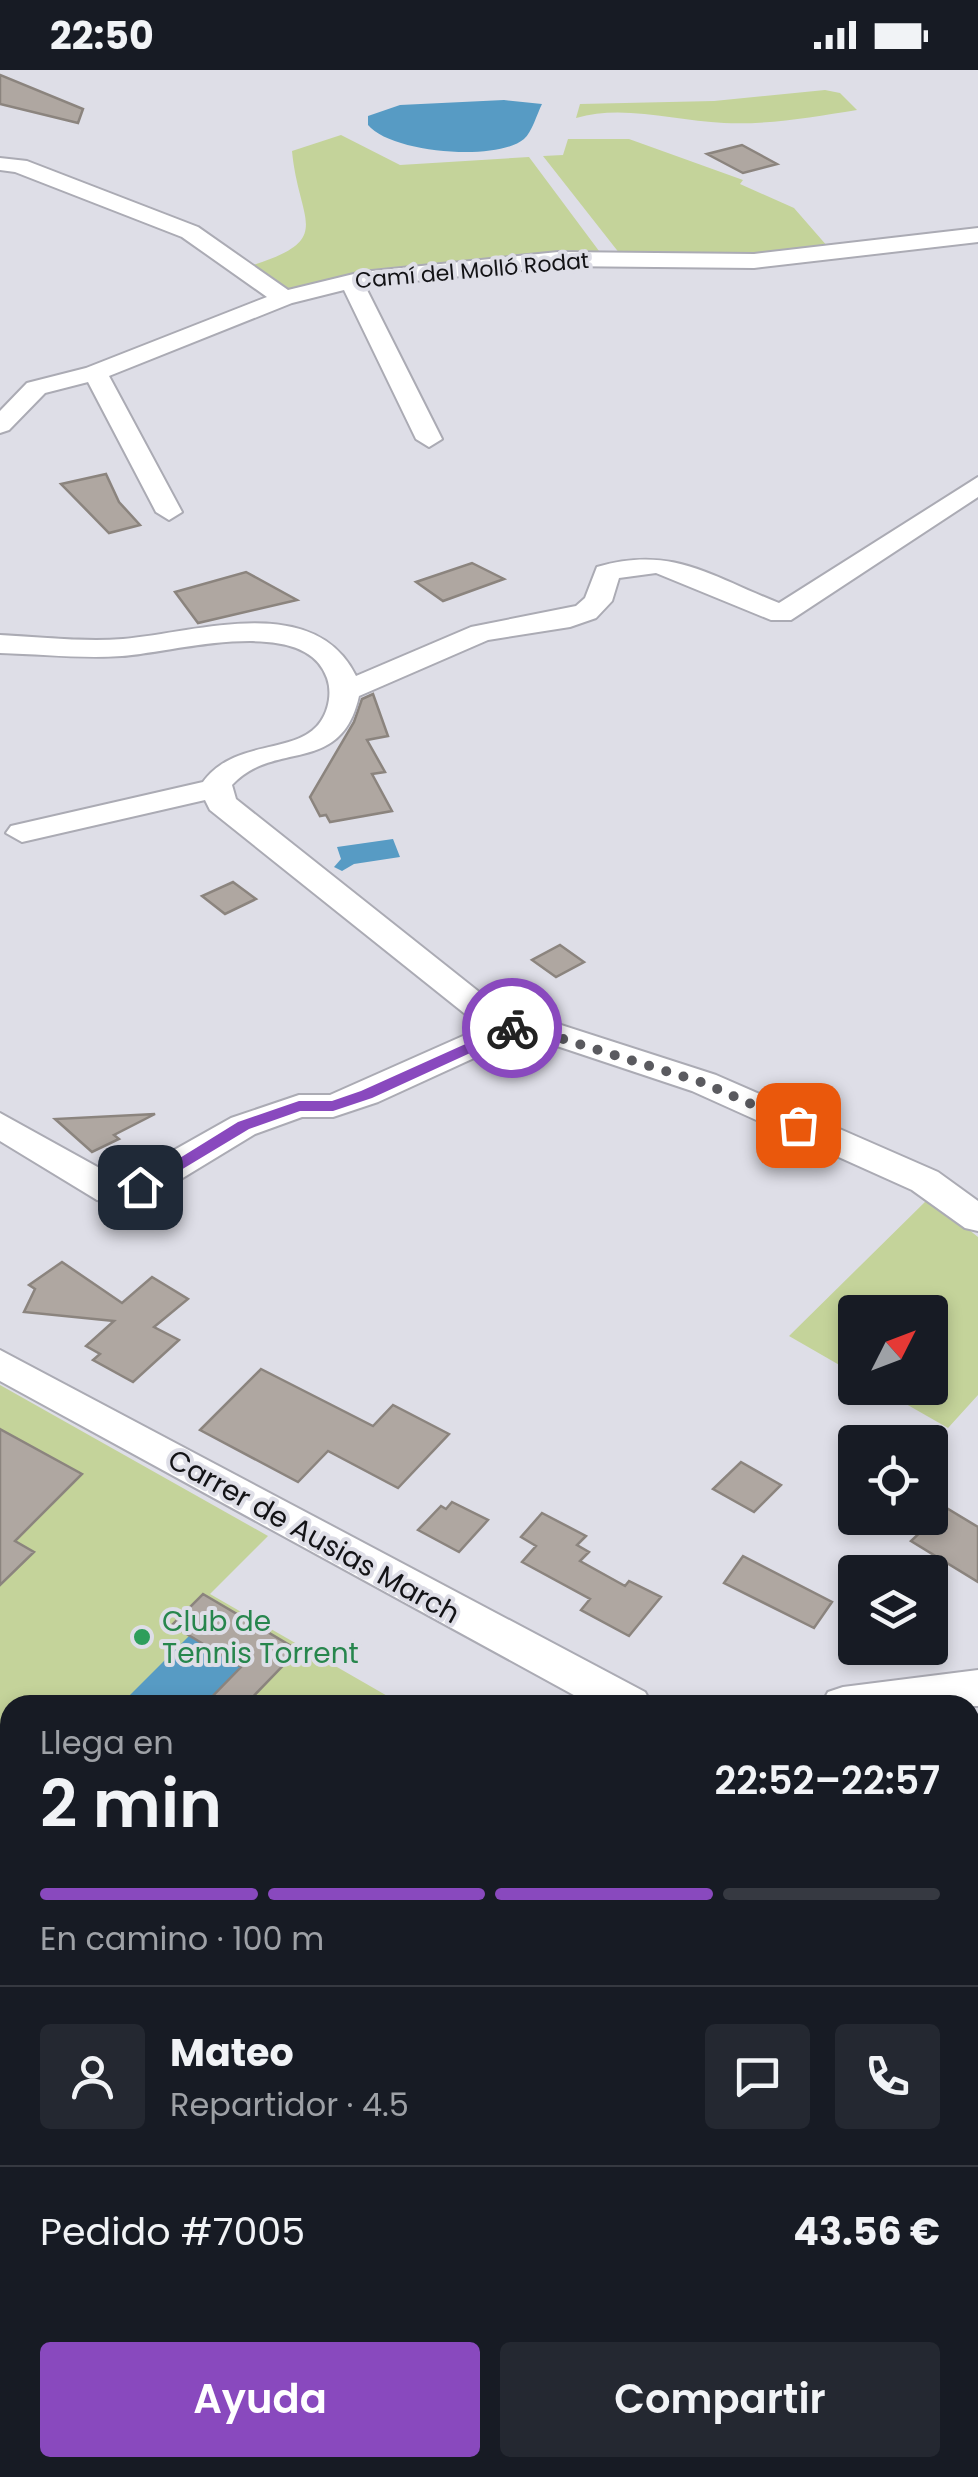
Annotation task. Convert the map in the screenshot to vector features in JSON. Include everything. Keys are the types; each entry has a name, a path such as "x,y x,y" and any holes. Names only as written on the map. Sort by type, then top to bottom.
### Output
{"street":[{"path":"0,164 19,166 190,232 284,298"},
{"name":"Camí del Molló Rodat","path":"0,397 95,374 284,298 351,281 558,260 754,261 978,235"},
{"path":"351,281 430,439"},
{"path":"95,374 169,512"},
{"path":"0,425 36,388"},
{"path":"345,692 481,633 570,619 586,612 598,601 607,573 634,565 680,572 756,607 781,614 978,485"},
{"path":"0,644 119,648 278,632 322,651 339,671 345,692 341,713 326,736 312,745 245,762 222,776 218,788 221,803 466,998 518,1025 704,1083 924,1181 978,1219"},
{"path":"22,833 218,788"},
{"path":"0,1125 110,1191 123,1193 244,1126 299,1106 333,1106 366,1094 518,1025"},
{"name":"Carrer de Ausias March","path":"0,1364 612,1695"},
{"path":"922,1695 978,1688"}],"green space":[{"path":"825,90 840,93 857,110 741,123 631,113 576,118 580,104 714,101"},
{"path":"341,135 400,165 529,157 602,255 282,291 247,267 275,257 303,238 305,213 292,151"},
{"path":"568,139 629,139 743,180 740,184 794,208 828,247 772,256 620,254 543,156 563,155"},
{"path":"929,1198 978,1237 978,1395 948,1428 908,1405 948,1405 948,1295 838,1295 838,1364 789,1336"},
{"name":"Club de Tennis Torrent","path":"0,1385 268,1536 210,1594 386,1695 0,1695"}],"water":[{"path":"504,100 542,104 524,139 491,150 420,148 380,135 368,125 368,116 400,105"},
{"path":"393,839 400,857 354,864 342,871 334,867 341,859 337,847"},
{"path":"189,1636 241,1667 214,1695 130,1695"}],"building":[{"path":"0,75 83,109 78,123 0,104"},
{"path":"742,145 777,164 743,173 707,154"},
{"path":"106,474 119,502 140,525 109,533 61,484"},
{"path":"472,563 504,579 443,601 416,582"},
{"path":"246,572 297,600 198,623 175,592"},
{"path":"373,694 388,736 367,740 385,772 372,774 392,811 330,822 326,815 320,816 310,797 354,722 362,699"},
{"path":"233,882 256,899 225,914 202,896"},
{"path":"560,945 584,962 556,977 532,960"},
{"path":"155,1114 114,1135 119,1139 92,1152 55,1119"},
{"path":"62,1262 122,1303 152,1277 188,1299 154,1327 179,1340 133,1382 93,1360 100,1354 86,1346 114,1321 24,1312 35,1289 29,1285"},
{"path":"261,1369 373,1426 393,1405 449,1434 398,1488 328,1451 298,1482 200,1430"},
{"path":"0,1429 82,1474 15,1541 34,1552 0,1585"},
{"path":"741,1462 781,1485 754,1512 713,1489"},
{"path":"452,1502 488,1520 459,1552 418,1530 441,1506 446,1509"},
{"path":"948,1509 978,1527 978,1582 948,1564 948,1555 934,1555 911,1541 917,1535 948,1535"},
{"path":"542,1513 586,1536 577,1545 589,1552 580,1561 625,1586 629,1581 661,1597 629,1636 581,1610 590,1599 522,1562 536,1546 521,1537"},
{"path":"743,1556 832,1602 814,1628 724,1583"},
{"path":"203,1594 298,1650 255,1695 214,1695 241,1667 172,1625"}],"way so far":[{"path":"512,1028 518,1025 704,1083 798,1125"}],"place":[{"name":"Club de Tennis Torrent","path":"142,1637"}],"route":[{"path":"140,1187 244,1126 299,1106 333,1106 366,1094 512,1028"}]}
